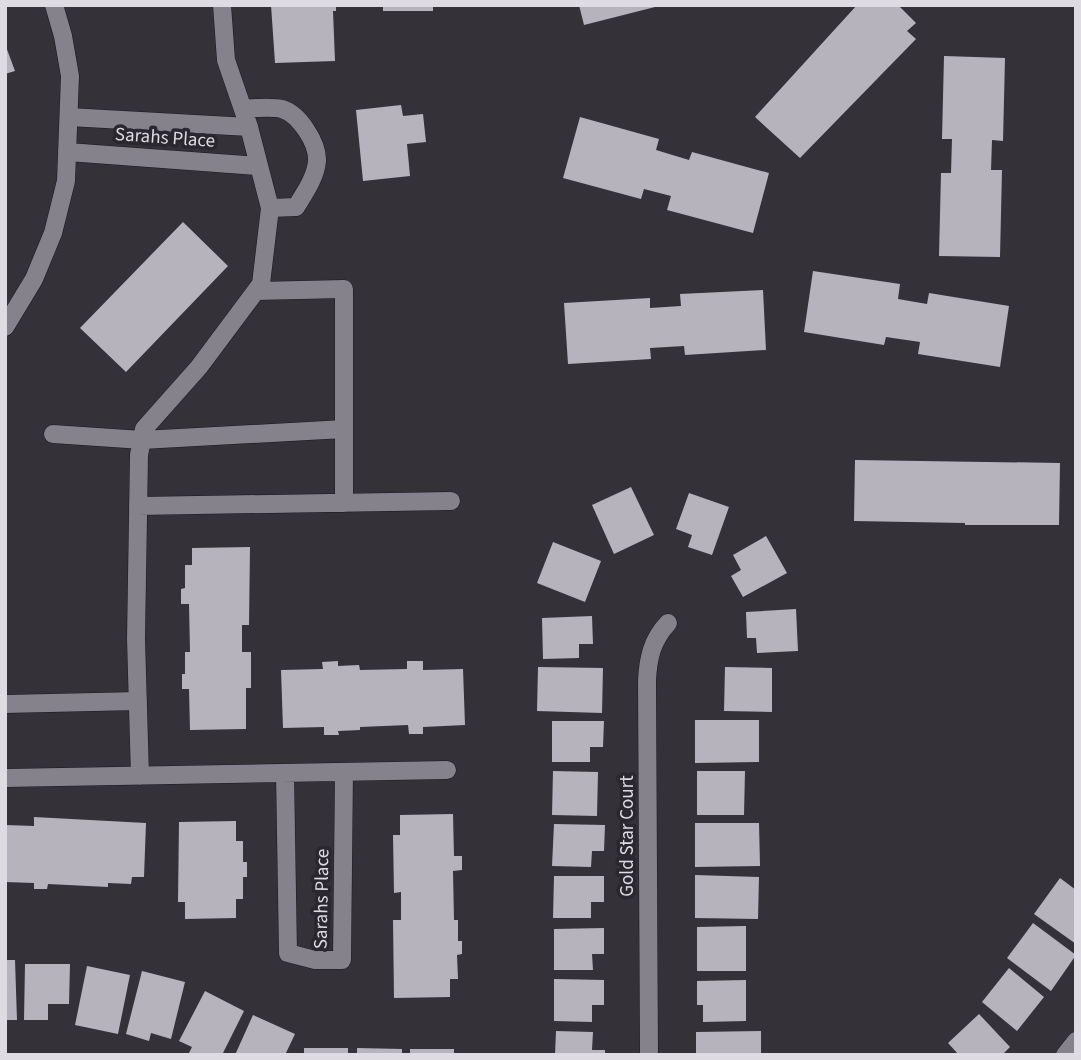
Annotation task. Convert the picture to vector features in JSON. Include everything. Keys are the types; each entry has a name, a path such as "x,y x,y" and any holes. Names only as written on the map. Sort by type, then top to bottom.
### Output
{"street":[{"path":"5,327 34,279 53,233 66,181 70,76 54,5"},
{"path":"140,776 136,639 139,455 144,429 199,367 261,284 270,208 249,127 226,60 222,5"},
{"path":"243,108 283,109 302,124 312,138 317,161 296,207 270,208"},
{"name":"Sarahs Place","path":"69,117 249,127"},
{"name":"Sarahs Place","path":"68,152 258,166"},
{"path":"256,291 344,289 344,503"},
{"path":"53,435 142,440 344,429"},
{"path":"138,506 451,501"},
{"name":"Gold Star Court","path":"649,1055 647,681 652,647 658,634 668,623"},
{"path":"5,704 138,701"},
{"path":"5,778 447,770"},
{"name":"Sarahs Place","path":"285,773 288,953 315,960 342,960 344,772"},
{"path":"1065,1055 1076,1041"}],"building":[{"path":"271,5 336,5 336,11 333,11 335,61 275,63"},
{"path":"383,5 433,5 433,11 383,11"},
{"path":"579,5 659,5 659,6 584,25"},
{"path":"857,5 898,5 916,23 907,31 916,39 800,158 755,117"},
{"path":"5,44 15,71 5,74"},
{"path":"944,56 1005,58 1003,141 992,140 991,170 1002,170 1000,257 939,256 941,173 951,173 952,139 942,139"},
{"path":"401,105 403,116 423,114 426,142 407,144 410,176 363,181 356,110"},
{"path":"580,117 659,139 656,150 689,160 692,152 769,173 753,233 667,210 671,196 644,189 641,199 563,178"},
{"path":"183,222 228,266 126,372 80,328"},
{"path":"813,271 900,284 898,299 927,304 929,293 1009,306 1000,367 918,354 920,342 886,337 884,345 804,332"},
{"path":"763,290 766,350 685,355 684,346 650,348 651,359 568,364 564,303 650,298 650,308 681,306 680,294"},
{"path":"855,460 1060,463 1059,525 854,521"},
{"path":"631,487 654,535 614,554 592,505"},
{"path":"689,493 729,507 712,555 688,547 692,535 676,529"},
{"path":"766,536 787,573 743,597 731,576 741,570 733,555"},
{"path":"553,542 601,561 585,602 537,583"},
{"path":"250,547 249,625 242,625 242,652 251,652 251,688 246,688 246,729 190,730 189,689 182,689 185,652 190,652 189,604 181,604 181,589 185,588 185,565 192,565 192,548"},
{"path":"796,609 798,651 757,653 756,638 747,638 746,612"},
{"path":"592,616 593,644 579,644 579,658 543,659 542,618"},
{"path":"338,661 338,666 359,665 360,670 407,669 407,661 423,661 423,670 463,669 465,725 423,727 423,734 409,734 408,725 360,727 360,730 338,731 339,735 324,735 324,727 283,728 281,670 323,669 322,662"},
{"path":"538,667 603,668 602,713 537,711"},
{"path":"725,667 772,668 772,712 724,711"},
{"path":"695,720 759,720 759,762 695,763"},
{"path":"552,721 604,721 603,747 590,747 590,762 552,762"},
{"path":"553,771 598,772 597,816 552,815"},
{"path":"697,771 745,771 744,815 697,815"},
{"path":"453,814 454,856 462,856 462,870 453,871 454,920 458,920 458,941 462,941 462,954 457,955 458,979 450,979 450,997 394,998 393,920 401,920 401,892 394,893 393,835 400,835 400,815"},
{"path":"34,817 146,823 144,877 132,877 131,884 108,883 108,887 48,884 47,889 34,889 34,883 5,882 5,825 34,826"},
{"path":"236,821 236,841 243,841 243,862 247,862 247,877 243,877 243,899 236,899 236,918 185,919 185,902 178,902 179,822"},
{"path":"695,823 759,823 760,866 695,867"},
{"path":"554,824 605,825 604,851 592,851 591,867 552,866"},
{"path":"695,875 759,877 758,919 695,918"},
{"path":"554,876 604,876 604,902 591,902 591,918 553,918"},
{"path":"1060,878 1076,890 1076,944 1034,914"},
{"path":"1033,923 1076,955 1051,991 1007,958"},
{"path":"746,926 746,971 697,971 697,927"},
{"path":"604,928 604,954 592,954 593,970 554,970 554,929"},
{"path":"5,960 15,960 17,1020 5,1020"},
{"path":"25,964 70,964 69,1004 48,1004 48,1020 24,1020"},
{"path":"87,966 130,975 118,1034 75,1025"},
{"path":"1009,968 1044,997 1017,1031 982,1002"},
{"path":"142,971 185,982 171,1039 151,1033 149,1041 126,1034"},
{"path":"554,979 604,980 604,1005 592,1005 592,1022 554,1021"},
{"path":"746,980 746,1021 703,1022 703,1005 697,1005 697,981"},
{"path":"205,991 244,1011 222,1055 188,1055 192,1047 179,1041"},
{"path":"979,1014 1010,1047 1002,1055 959,1055 948,1043"},
{"path":"253,1015 295,1034 285,1055 235,1055"},
{"path":"556,1031 593,1032 592,1050 605,1050 605,1055 555,1055"},
{"path":"761,1031 761,1055 696,1055 696,1032"},
{"path":"304,1048 348,1048 348,1055 304,1055"},
{"path":"357,1048 402,1049 402,1055 357,1055"},
{"path":"410,1049 454,1049 454,1055 410,1055"}]}
